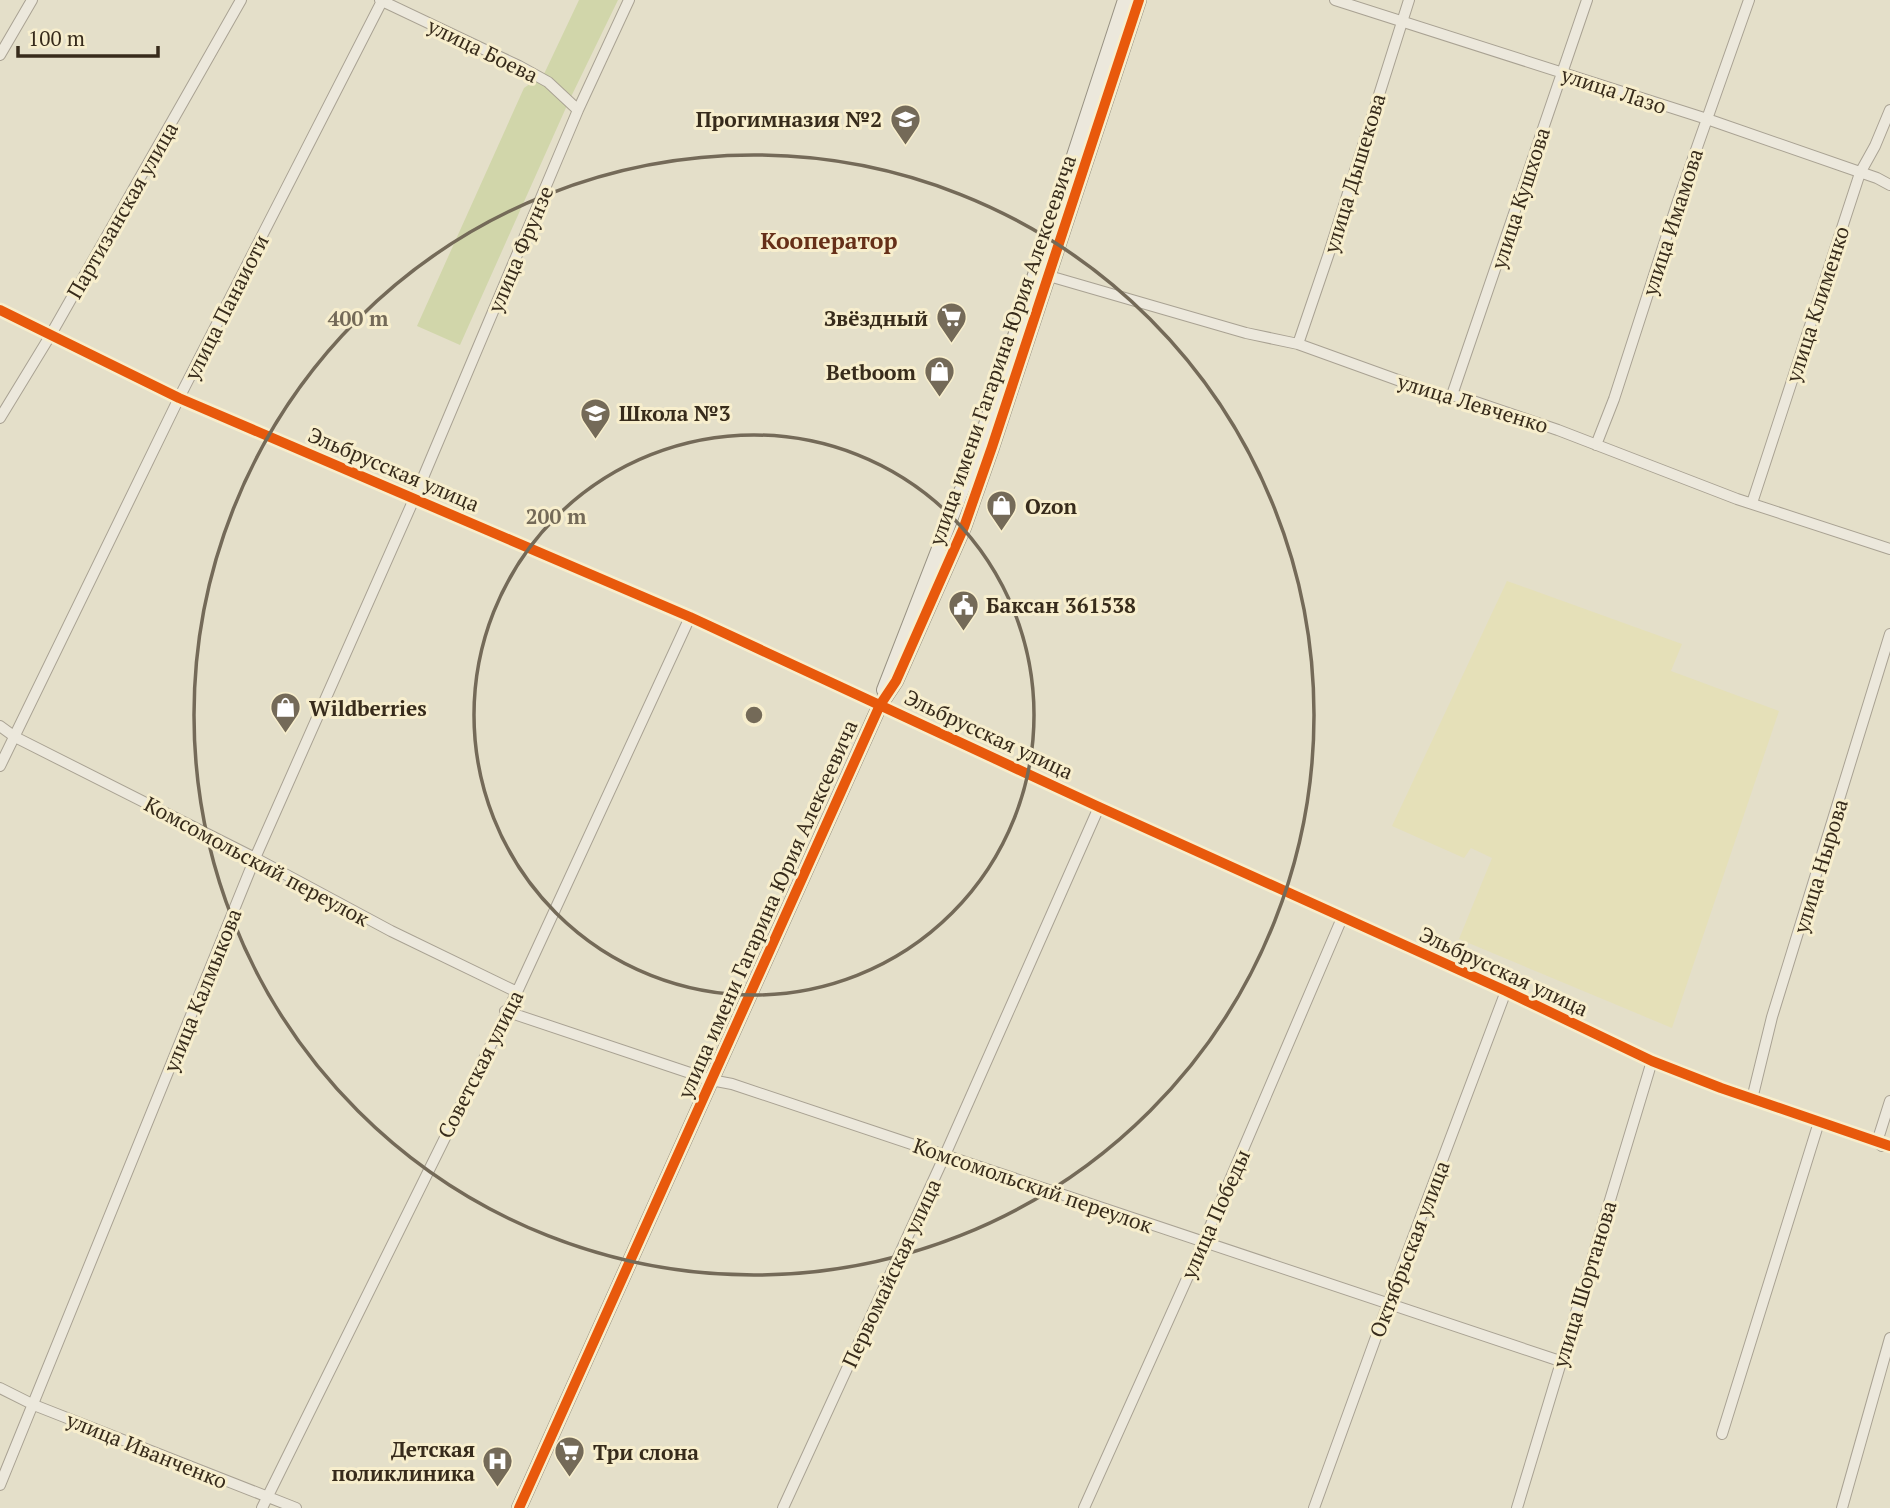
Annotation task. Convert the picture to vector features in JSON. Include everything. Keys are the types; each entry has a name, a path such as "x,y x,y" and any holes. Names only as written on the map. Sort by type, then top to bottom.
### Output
{"street":[{"path":"0,55 32,0"},
{"name":"Партизанская улица","path":"0,418 50,336 240,0"},
{"name":"улица Боева","path":"381,0 548,82 578,110"},
{"name":"улица Панаиоти","path":"0,766 180,398 381,0"},
{"name":"улица Фрунзе","path":"414,499 578,110 629,0"},
{"name":"улица имени Гагарина Юрия Алексеевича","path":"880,705 887,677 980,443 1125,0"},
{"name":"улица имени Гагарина Юрия Алексеевича","path":"519,1508 880,705 896,681 964,527 1139,0"},
{"name":"улица Лазо","path":"1335,0 1707,119 1877,178 1890,185"},
{"name":"улица Дышекова","path":"1298,344 1409,0"},
{"name":"улица Кушхова","path":"1452,396 1587,0"},
{"name":"улица Имамова","path":"1597,445 1749,0"},
{"name":"улица Клименко","path":"1752,503 1860,173 1890,110"},
{"name":"улица Левченко","path":"1049,276 1246,333 1298,344 1442,396 1452,396 1545,425 1752,503 1890,549"},
{"name":"Эльбрусская улица","path":"0,310 180,398 690,617 1652,1061 1890,1149"},
{"name":"улица Калмыкова","path":"0,1485 255,858 414,499"},
{"name":"Советская улица","path":"264,1503 517,992 690,617"},
{"name":"улица Нырова","path":"1752,1099 1772,1017 1890,634"},
{"name":"Комсомольский переулок","path":"0,726 15,737 255,858 391,931 517,992"},
{"name":"Первомайская улица","path":"783,1508 945,1155 1100,807"},
{"name":"улица Победы","path":"1084,1508 1203,1242 1342,918"},
{"name":"Октябрьская улица","path":"1314,1508 1506,992"},
{"name":"Комсомольский переулок","path":"505,1012 711,1080 732,1084 1560,1361"},
{"name":"улица Шортанова","path":"1517,1508 1652,1061"},
{"path":"1877,1142 1890,1101"},
{"path":"1722,1434 1819,1122"},
{"path":"1842,1508 1890,1338"},
{"name":"улица Иванченко","path":"0,1388 264,1503 296,1508"}],"shaded area":[{"path":"1507,581 1682,644 1671,671 1779,711 1672,1028 1459,939 1492,858 1471,848 1464,858 1392,826"}],"green space":[{"path":"579,0 618,0 569,101 460,345 417,326 524,88 544,74"}],"cycle path":[{"path":"519,1508 880,705 896,681 964,527 1139,0"},
{"path":"0,310 179,398 690,617 1099,807 1506,991 1652,1061 1721,1088 1890,1146"}],"place":[{"name":"Прогимназия №2","path":"905,146"},
{"name":"Звёздный","path":"951,345"},
{"name":"Betboom","path":"939,399"},
{"name":"Школа №3","path":"596,440"},
{"name":"Ozon","path":"1002,533"},
{"name":"Баксан 361538","path":"963,632"},
{"name":"Wildberries","path":"286,735"},
{"name":"Три слона","path":"570,1479"},
{"name":"Детская поликлиника","path":"498,1488"}],"district":[{"name":"Кооператор","path":"829,240"}]}
